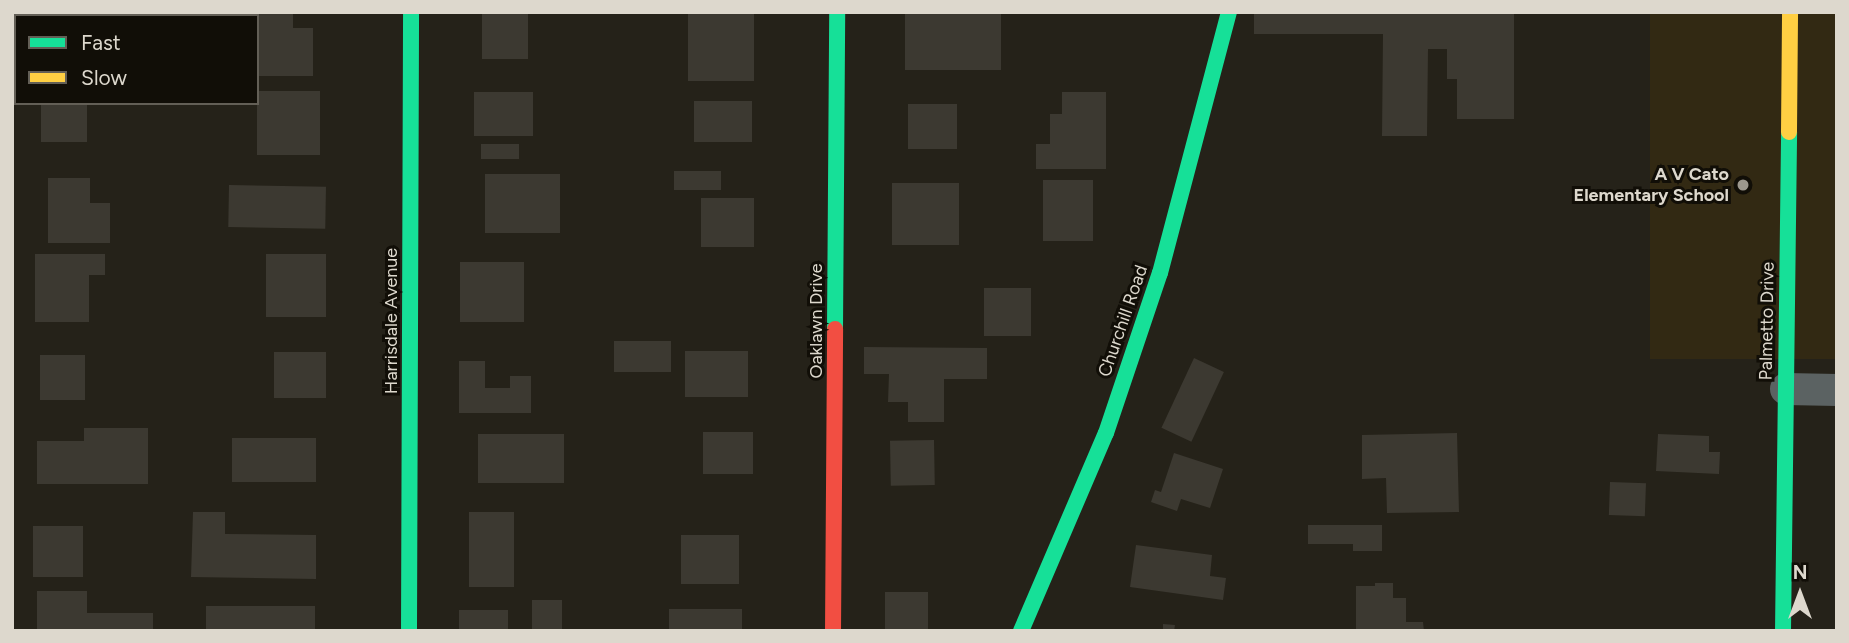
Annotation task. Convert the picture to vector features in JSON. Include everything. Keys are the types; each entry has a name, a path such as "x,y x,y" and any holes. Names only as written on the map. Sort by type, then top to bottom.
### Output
{"street":[{"name":"Harrisdale Avenue","path":"410,631 411,12"},
{"name":"Oaklawn Drive","path":"833,631 836,12"},
{"name":"Churchill Road","path":"1021,631 1106,433 1160,273 1229,12"},
{"name":"Palmetto Drive","path":"1783,631 1790,12"},
{"path":"1786,390 1837,390"}],"shaded area":[{"name":"A V Cato Elementary School","path":"1650,12 1837,12 1837,359 1650,359"}],"building":[{"path":"48,12 78,12 78,14"},
{"path":"293,12 293,28 313,28 313,76 259,76 259,14 256,14"},
{"path":"482,12 528,12 528,59 482,59"},
{"path":"688,12 754,12 754,81 688,81"},
{"path":"905,12 1001,12 1001,70 905,70"},
{"path":"1254,12 1514,12 1514,119 1457,119 1457,79 1447,79 1447,49 1428,49 1427,136 1382,136 1383,34 1254,34"},
{"path":"259,91 320,91 320,155 257,155"},
{"path":"474,92 533,92 533,136 474,136"},
{"path":"1062,92 1106,92 1106,169 1036,169 1036,144 1050,144 1050,114 1062,114"},
{"path":"694,101 752,101 752,142 694,142"},
{"path":"908,104 957,104 957,149 908,149"},
{"path":"41,105 87,105 87,142 41,142"},
{"path":"481,144 519,144 519,159 481,159"},
{"path":"674,171 721,171 721,190 674,190"},
{"path":"485,174 560,174 560,233 485,233"},
{"path":"48,178 90,178 90,203 110,203 110,243 48,243"},
{"path":"1043,180 1093,180 1093,241 1043,241"},
{"path":"892,183 959,183 959,245 892,245"},
{"path":"229,185 326,187 325,229 228,227"},
{"path":"701,198 754,198 754,247 701,247"},
{"path":"35,254 105,254 105,275 89,275 89,322 35,322"},
{"path":"266,254 326,254 326,317 266,317"},
{"path":"460,262 524,262 524,322 460,322"},
{"path":"984,288 1031,288 1031,336 984,336"},
{"path":"614,341 671,341 671,372 614,372"},
{"path":"864,347 987,348 987,379 944,379 944,422 908,422 908,402 888,402 889,374 864,374"},
{"path":"685,351 748,351 748,397 685,397"},
{"path":"274,352 326,352 326,398 274,398"},
{"path":"40,355 85,355 85,400 40,400"},
{"path":"1194,358 1224,372 1191,442 1161,428"},
{"path":"459,361 485,361 485,388 510,388 510,376 531,376 531,413 459,413"},
{"path":"84,428 148,428 148,484 37,484 37,441 84,441"},
{"path":"703,432 753,432 753,474 703,474"},
{"path":"1457,433 1459,512 1387,513 1386,478 1362,479 1362,435"},
{"path":"478,434 564,434 564,483 478,483"},
{"path":"1658,434 1709,436 1709,452 1720,452 1719,474 1656,471"},
{"path":"232,438 316,438 316,482 232,482"},
{"path":"934,440 935,485 891,486 890,441"},
{"path":"1174,453 1223,469 1210,508 1181,499 1177,511 1151,502 1155,490 1161,492"},
{"path":"1610,482 1646,483 1645,516 1609,515"},
{"path":"193,512 225,512 225,534 316,535 316,579 191,577"},
{"path":"469,512 514,512 514,587 469,587"},
{"path":"1308,525 1382,525 1382,551 1353,551 1353,544 1308,544"},
{"path":"33,526 83,526 83,577 33,577"},
{"path":"681,535 739,535 739,584 681,584"},
{"path":"1136,545 1212,555 1210,576 1226,578 1223,600 1130,587"},
{"path":"1375,583 1393,583 1393,598 1406,598 1406,622 1423,622 1424,631 1356,631 1356,586 1375,586"},
{"path":"37,591 87,591 87,613 153,613 153,631 37,631"},
{"path":"885,592 928,592 928,631 885,631"},
{"path":"532,600 562,600 562,631 532,631"},
{"path":"206,606 315,606 315,631 206,631"},
{"path":"669,609 742,609 742,631 669,631"},
{"path":"459,610 508,610 508,631 459,631"},
{"path":"1163,624 1175,625 1174,631 1163,631"}],"traffic: fast":[{"path":"409,631 411,12"},
{"path":"835,329 837,12"},
{"path":"1021,631 1106,433 1160,273 1229,12"},
{"path":"1783,631 1789,132"}],"traffic: slow":[{"path":"1789,132 1790,12"}],"traffic: jam":[{"path":"833,631 835,329"}],"place":[{"name":"A V Cato Elementary School","path":"1743,185"}]}
